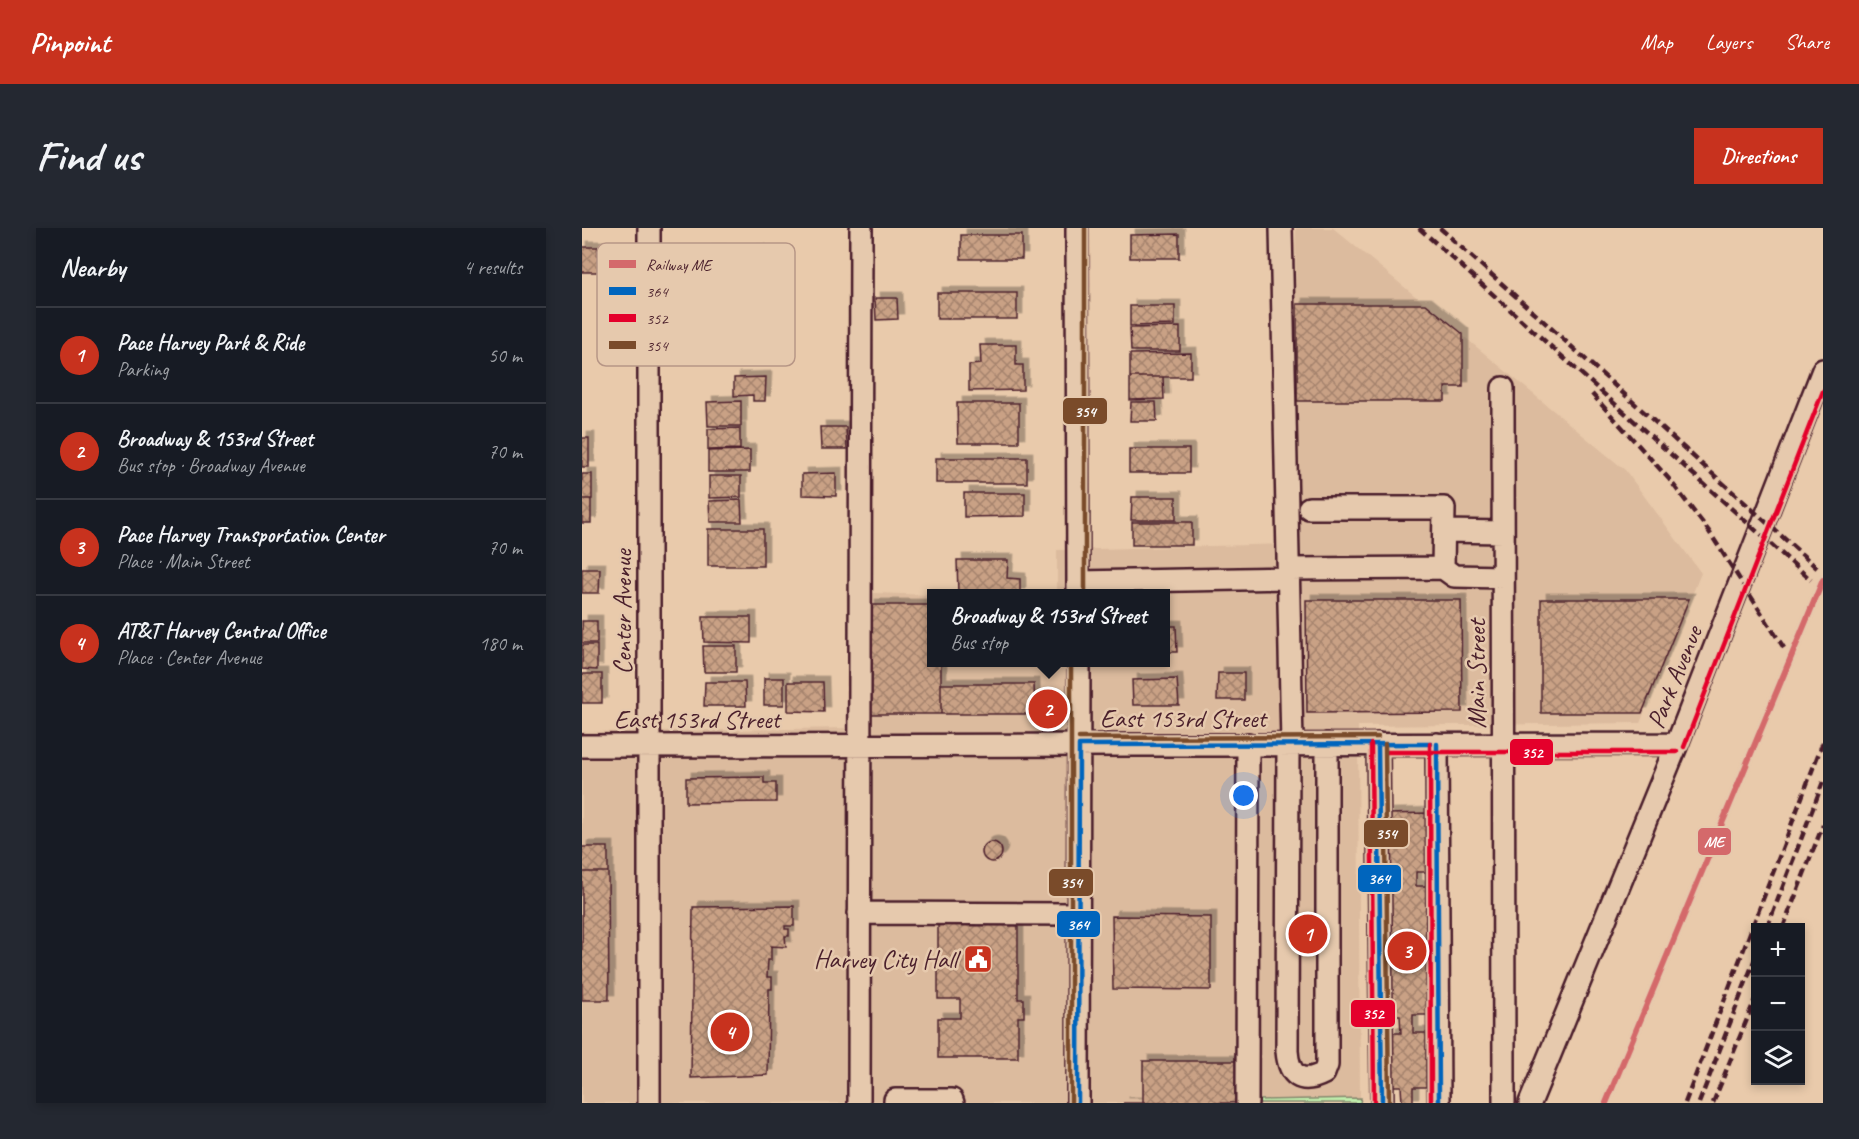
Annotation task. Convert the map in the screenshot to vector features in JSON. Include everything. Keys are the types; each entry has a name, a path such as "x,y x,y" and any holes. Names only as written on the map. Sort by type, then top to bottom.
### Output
{"street":[{"name":"Center Avenue","path":"648,228 648,243"},
{"path":"859,1103 858,746 861,228"},
{"path":"1077,228 1078,588 1288,574 1443,568 1454,576 1503,577"},
{"path":"1281,228 1290,744 1287,1051 1291,1068 1296,1075 1304,1079 1324,1073 1327,1065 1327,744"},
{"name":"Center Avenue","path":"648,366 649,1103"},
{"name":"Park Avenue","path":"1530,1103 1677,744 1823,370"},
{"name":"Main Street","path":"1503,388 1504,1103"},
{"path":"1309,508 1444,508 1443,568"},
{"path":"1444,531 1503,532"},
{"path":"1078,1103 1079,667"},
{"path":"1247,1103 1248,744"},
{"path":"1378,744 1382,1103"},
{"path":"1437,744 1439,1103"},
{"name":"East 153rd Street","path":"582,746 1677,744"},
{"path":"859,913 1078,914"},
{"path":"895,1103 895,1100 952,1100 952,1103"}],"shaded area":[{"path":"1296,228 1333,228 1625,470 1701,573 1640,723 1358,726 1360,1103 582,1103 582,732 852,728 846,592 927,595 927,667 1170,667 1170,589 1057,589 1057,550 1293,544"}],"green space":[{"path":"1361,1098 1360,1103 1259,1103 1259,1100"}],"building":[{"path":"1179,234 1179,258 1130,258 1130,235"},
{"path":"961,235 1022,235 1022,259 961,259"},
{"path":"582,247 597,247 597,272 582,272"},
{"path":"937,293 1017,293 1017,319 937,319"},
{"path":"875,298 897,298 898,319 876,320"},
{"path":"1297,304 1426,304 1463,334 1463,387 1445,387 1445,401 1297,401"},
{"path":"1130,306 1175,306 1175,325 1130,326"},
{"path":"1180,327 1180,351 1131,351 1130,328"},
{"path":"980,345 1016,345 1016,365 1023,365 1023,390 969,391 969,365 981,364"},
{"path":"1191,353 1191,377 1130,377 1130,354"},
{"path":"766,377 765,401 753,401 753,395 734,396 734,378"},
{"path":"1130,377 1163,377 1164,399 1130,400"},
{"path":"741,401 741,426 708,426 707,402"},
{"path":"1131,402 1156,402 1157,421 1130,421"},
{"path":"957,403 1019,403 1019,443 958,443"},
{"path":"820,427 846,427 847,449 821,449"},
{"path":"740,428 740,449 708,450 708,429"},
{"path":"582,438 589,438 589,467 582,467"},
{"path":"1129,449 1189,449 1189,473 1129,473"},
{"path":"750,450 750,472 708,472 708,451"},
{"path":"936,458 1027,458 1027,483 936,483"},
{"path":"836,473 836,496 802,495 802,474"},
{"path":"582,474 592,474 592,499 582,499"},
{"path":"709,476 741,476 741,497 709,498"},
{"path":"964,493 1025,493 1025,516 964,517"},
{"path":"1132,497 1176,497 1176,520 1131,520"},
{"path":"582,499 591,499 591,523 582,523"},
{"path":"741,500 742,522 710,522 709,501"},
{"path":"1132,522 1192,522 1192,545 1132,545"},
{"path":"708,529 763,529 763,566 708,566"},
{"path":"957,560 1008,560 1007,578 1020,579 1020,589 958,589"},
{"path":"582,569 600,569 599,593 582,593"},
{"path":"1541,599 1689,599 1642,713 1541,713"},
{"path":"1306,600 1461,600 1462,712 1307,713"},
{"path":"870,605 927,605 927,667 941,667 941,714 871,714"},
{"path":"703,617 751,617 751,643 704,642"},
{"path":"582,621 597,621 597,643 582,643"},
{"path":"1170,626 1176,626 1177,652 1170,652"},
{"path":"582,645 597,645 597,670 582,669"},
{"path":"703,646 736,646 736,672 704,672"},
{"path":"1218,673 1244,673 1244,700 1217,700"},
{"path":"582,674 602,674 602,703 582,703"},
{"path":"764,678 784,678 784,705 764,705"},
{"path":"1177,679 1179,705 1133,705 1132,680"},
{"path":"705,682 745,682 746,706 704,706"},
{"path":"788,682 823,682 824,712 788,711"},
{"path":"941,684 1034,684 1035,708 1031,714 941,714"},
{"path":"764,777 764,783 776,783 776,802 686,803 686,778"},
{"path":"1427,813 1427,872 1416,872 1416,886 1427,886 1427,942 1415,942 1415,959 1427,959 1427,1015 1413,1015 1413,1033 1426,1033 1426,1087 1413,1087 1413,1103 1402,1103 1401,1086 1392,1086 1391,1033 1401,1033 1400,1016 1389,1016 1389,960 1400,960 1400,943 1390,943 1389,887 1399,887 1399,873 1388,873 1388,814"},
{"path":"992,842 999,845 1002,852 999,859 992,862 985,859 982,852 985,845"},
{"path":"582,847 608,847 608,872 582,872"},
{"path":"582,872 608,872 609,1000 582,1000"},
{"path":"794,906 794,926 785,926 785,929 789,929 789,936 785,936 786,947 771,946 771,960 768,960 767,977 772,977 772,989 769,989 768,1075 691,1078 693,907"},
{"path":"1112,916 1211,917 1211,990 1113,989"},
{"name":"Harvey City Hall","path":"938,919 1018,919 1018,999 1024,999 1024,1017 1018,1017 1018,1058 938,1058 938,1018 960,1018 960,999 938,999"},
{"path":"1143,1061 1239,1061 1239,1103 1143,1103"}],"railway":[{"path":"1419,228 1811,580"},
{"path":"1440,228 1817,568"},
{"path":"1592,394 1669,479 1708,530 1784,648"},
{"path":"1685,1103 1823,742"},
{"path":"1769,923 1823,782"},
{"path":"1785,923 1823,825"},
{"path":"1699,1103 1751,969"},
{"path":"1713,1103 1751,1009"}],"rail line":[{"name":"ME","path":"1606,1103 1823,580"}],"transit line":[{"name":"354","path":"1085,228 1085,589"},
{"name":"352","path":"1684,747 1823,391"},
{"name":"354","path":"1071,667 1071,1103"},
{"name":"354","path":"1079,738 1378,737"},
{"name":"352","path":"1371,744 1374,1103"},
{"name":"364","path":"1378,744 1382,1103"},
{"name":"354","path":"1385,744 1389,1103"},
{"name":"352","path":"1430,744 1431,1103"},
{"name":"364","path":"1079,745 1431,744"},
{"name":"364","path":"1437,744 1439,1103"},
{"name":"364","path":"1078,1103 1079,745"},
{"name":"352","path":"1386,752 1677,752"}],"place":[{"name":"Broadway & 153rd Street","path":"1048,709"},
{"name":"Pace Harvey Park & Ride","path":"1308,934"},
{"name":"Pace Harvey Transportation Center","path":"1407,951"},
{"name":"Harvey City Hall","path":"978,959"},
{"name":"AT&T Harvey Central Office","path":"730,1032"}]}
